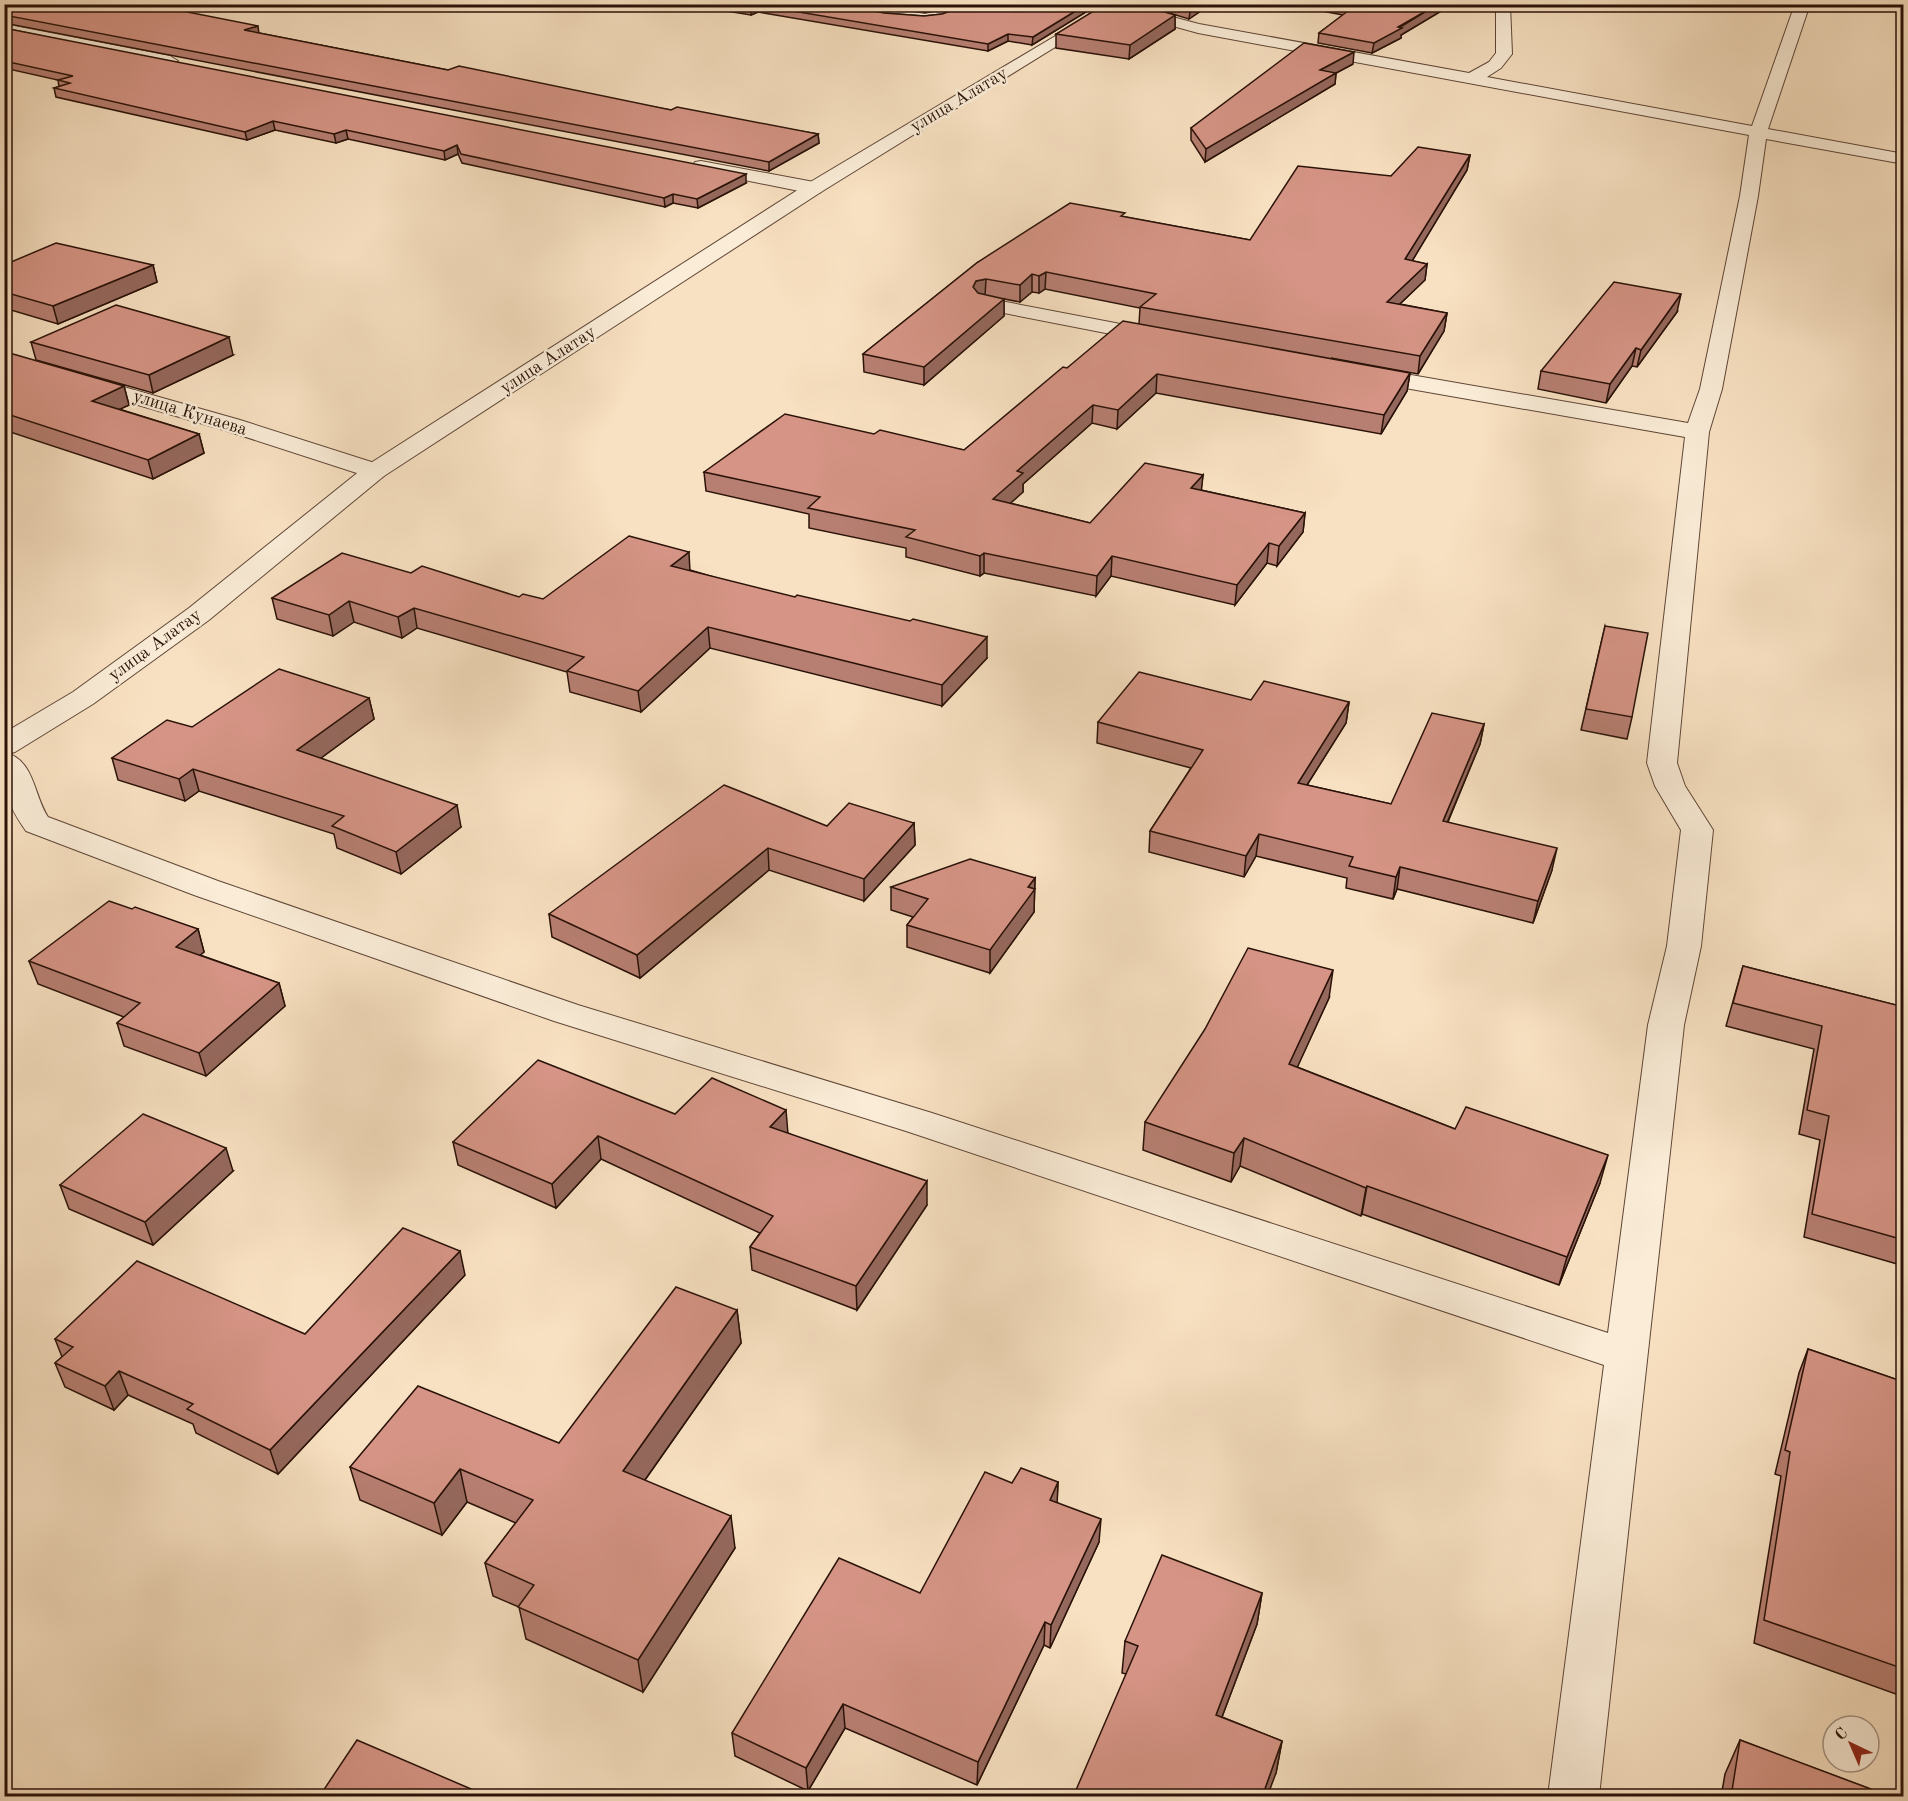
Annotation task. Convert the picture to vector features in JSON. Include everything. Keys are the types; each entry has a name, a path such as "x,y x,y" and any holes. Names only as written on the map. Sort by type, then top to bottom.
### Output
{"street":[{"path":"832,4 925,18 942,15 964,4"},
{"path":"1473,78 1495,64 1504,54 1503,4"},
{"path":"1574,1797 1666,1025 1684,946 1697,830 1670,786 1662,763 1697,432 1712,389 1749,196 1758,132 1803,4"},
{"path":"1113,5 1198,28 1904,159"},
{"name":"улица Алатау","path":"4,746 83,698 199,614 375,471 814,188 1113,5"},
{"path":"4,28 190,64"},
{"path":"687,163 814,188"},
{"path":"985,304 1174,340"},
{"name":"улица Кунаева","path":"4,359 232,425 375,471"},
{"path":"1348,372 1697,432"},
{"path":"4,761 13,768 25,806 37,824 206,888 566,1013 931,1126 1628,1356"}],"building":[{"path":"4,4 147,4 258,26 244,30 448,70 459,66 671,110 677,107 818,134 769,162 4,15"},
{"path":"730,4 840,4 884,13 924,16 942,14 964,4 1087,4 1033,37 1008,34 988,44 758,5 751,8"},
{"path":"1105,4 1137,4 1175,15 1130,45 1056,34"},
{"path":"1165,4 1201,4 1190,12"},
{"path":"1336,4 1438,4 1374,43 1319,33 1353,7"},
{"path":"4,28 746,174 697,199 673,194 664,198 461,154 457,145 444,151 346,130 334,134 273,121 245,132 54,88 70,83 58,80 73,76 4,61"},
{"path":"1304,43 1354,52 1320,70 1336,73 1206,149 1191,128"},
{"path":"1418,147 1470,155 1405,259 1427,264 1387,302 1447,313 1420,356 1140,307 1156,294 1046,272 1039,276 1032,274 1020,285 986,279 976,281 973,287 978,293 1004,299 924,367 863,354 978,262 1070,203 1125,213 1121,216 1250,240 1298,166 1391,176"},
{"path":"56,243 153,265 53,306 4,292 4,265"},
{"path":"1614,282 1681,294 1641,350 1636,348 1610,384 1541,371"},
{"path":"116,305 229,337 149,375 31,342"},
{"path":"1123,321 1410,373 1384,415 1157,374 1118,410 1093,405 1017,471 1023,473 993,499 1090,523 1145,463 1203,475 1191,488 1305,513 1279,546 1269,543 1237,585 1112,556 1097,576 984,553 980,556 906,537 915,530 808,508 820,497 704,472 785,414 874,434 880,430 964,450 1063,367 1067,368"},
{"path":"4,353 124,386 92,401 199,434 148,460 4,413"},
{"path":"629,536 689,552 671,566 795,597 797,595 910,621 913,619 987,637 942,685 708,627 638,691 567,671 584,657 414,608 398,617 349,601 329,615 272,598 342,553 411,573 422,566 519,597 523,594 543,599"},
{"path":"1605,626 1648,633 1632,717 1586,709"},
{"path":"279,669 369,698 297,750 457,805 396,852 332,826 344,816 193,769 179,779 112,758 167,720 192,727"},
{"path":"1139,672 1251,700 1264,681 1349,702 1298,783 1391,804 1432,713 1484,724 1443,821 1557,848 1538,901 1400,867 1396,877 1349,866 1353,857 1259,834 1246,856 1150,831 1203,750 1098,722"},
{"path":"724,785 827,826 849,803 914,823 864,879 768,848 637,955 549,914"},
{"path":"970,859 1035,878 1028,887 1035,889 990,950 907,925 928,899 891,887"},
{"path":"109,901 132,909 135,907 198,929 176,947 279,983 199,1053 117,1023 140,1003 29,961"},
{"path":"1248,948 1333,970 1289,1064 1455,1129 1466,1107 1608,1155 1567,1257 1367,1186 1366,1188 1244,1138 1234,1153 1145,1122 1205,1029"},
{"path":"1743,966 1904,1007 1904,1240 1812,1214 1829,1116 1807,1110 1822,1026 1733,1003"},
{"path":"538,1060 675,1114 712,1078 786,1110 770,1127 927,1181 856,1286 750,1247 773,1216 598,1136 552,1184 453,1142"},
{"path":"143,1114 226,1148 145,1222 60,1185"},
{"path":"403,1228 460,1251 270,1450 187,1409 193,1404 119,1371 105,1386 55,1363 73,1347 55,1339 137,1261 305,1334"},
{"path":"676,1287 737,1310 623,1471 731,1516 638,1660 518,1607 534,1585 485,1563 533,1500 460,1469 434,1503 350,1467 418,1386 559,1443"},
{"path":"1808,1349 1904,1382 1904,1669 1764,1620 1790,1452 1785,1450"},
{"path":"1021,1468 1058,1482 1050,1500 1101,1519 1051,1625 1045,1622 978,1762 843,1704 806,1768 732,1733 839,1558 920,1593 985,1472 1012,1483"},
{"path":"1162,1555 1262,1593 1216,1715 1282,1741 1262,1797 1073,1797 1138,1646 1125,1641"},
{"path":"357,1740 485,1795 484,1797 319,1797"},
{"path":"1740,1740 1821,1770 1821,1774 1831,1774 1892,1797 1731,1797"}]}
